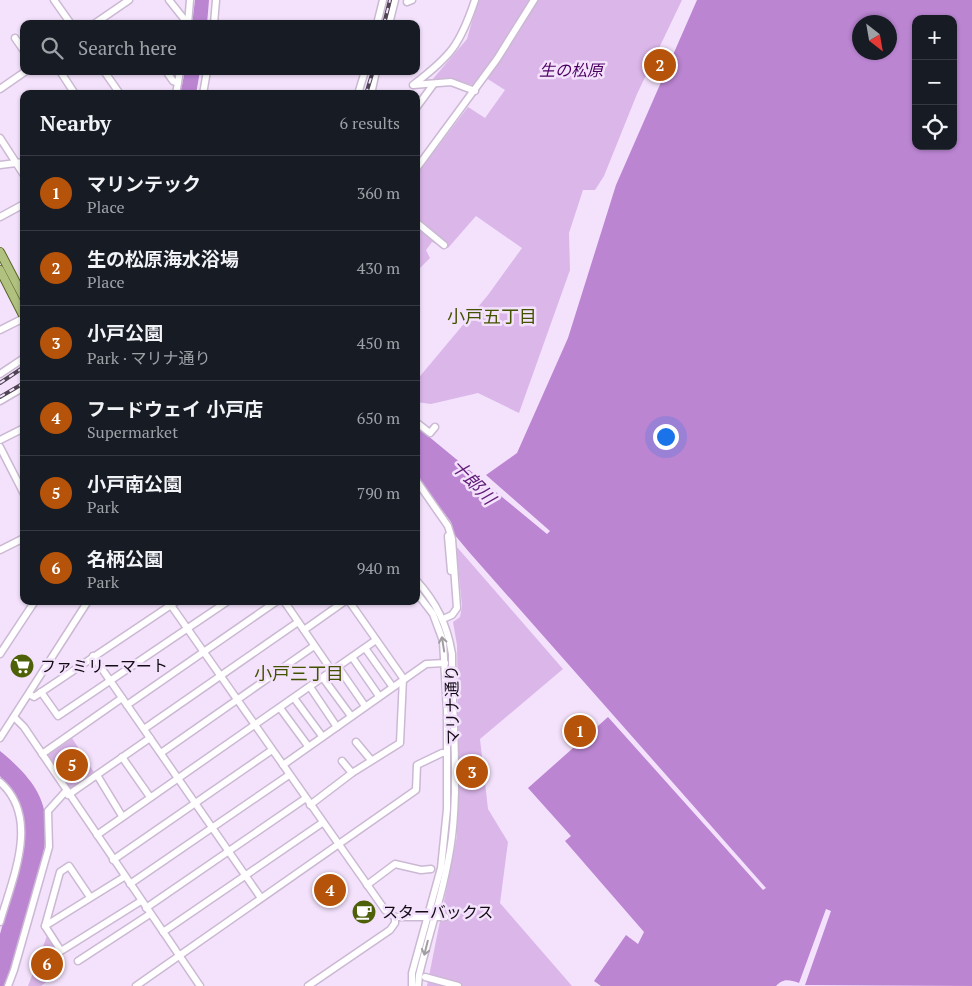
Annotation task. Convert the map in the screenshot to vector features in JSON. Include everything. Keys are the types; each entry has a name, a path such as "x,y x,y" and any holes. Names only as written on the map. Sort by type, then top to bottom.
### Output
{"main road":[{"path":"0,252 20,290"},
{"path":"0,270 20,310"}],"street":[{"path":"54,0 68,20"},
{"path":"100,20 128,0"},
{"path":"169,0 183,20"},
{"path":"188,20 190,0"},
{"path":"214,20 216,0"},
{"path":"378,20 384,0"},
{"path":"389,20 395,0"},
{"path":"475,0 456,46 443,62 413,85 433,85 451,82 475,90"},
{"path":"420,164 475,90 534,0"},
{"path":"15,38 20,45"},
{"path":"0,89 20,75"},
{"path":"63,75 72,90"},
{"path":"107,75 117,90"},
{"path":"169,75 173,81 178,83"},
{"path":"176,90 179,75"},
{"path":"204,90 206,75"},
{"path":"359,90 364,75"},
{"path":"372,90 375,75"},
{"path":"420,103 433,85"},
{"path":"0,138 20,162"},
{"path":"0,165 20,162"},
{"path":"0,217 20,206"},
{"path":"420,225 444,244"},
{"path":"0,330 20,320"},
{"path":"0,374 20,361"},
{"path":"0,401 20,389"},
{"path":"420,425 430,433 435,427"},
{"path":"0,440 20,430"},
{"path":"0,447 20,486"},
{"path":"420,486 448,526 452,539 456,594 455,612 443,619"},
{"path":"0,550 20,540"},
{"name":"マリナ通り","path":"412,986 412,973 449,859 453,825 452,654 443,619 435,602 420,585"},
{"name":"マリナ通り","path":"418,986 444,851 447,809 445,664 439,627 433,614 420,597"},
{"path":"0,654 32,605"},
{"path":"0,738 84,605"},
{"path":"29,694 34,697 166,605"},
{"path":"170,605 385,910 395,917 445,917"},
{"path":"41,692 58,716 222,605"},
{"path":"127,705 271,605"},
{"path":"288,605 314,646 365,706"},
{"path":"304,630 339,605"},
{"path":"310,805 352,773 400,743 404,678 352,605"},
{"path":"144,729 298,622"},
{"path":"97,835 376,640"},
{"path":"161,753 314,646"},
{"path":"366,648 392,686"},
{"path":"93,656 261,898"},
{"path":"352,657 379,696"},
{"path":"282,765 392,686 426,664 445,664"},
{"path":"323,678 351,716"},
{"path":"310,687 337,726"},
{"path":"42,754 122,698"},
{"path":"294,698 322,736"},
{"path":"280,708 308,746"},
{"path":"14,717 42,754 200,986"},
{"path":"8,986 49,847 48,811 67,793 97,776 150,738"},
{"path":"356,742 371,760"},
{"path":"113,860 272,750"},
{"path":"136,986 416,790 417,765 420,762 446,753"},
{"path":"122,757 150,797"},
{"path":"342,761 352,773"},
{"path":"130,884 289,775"},
{"path":"97,776 122,816"},
{"path":"0,782 17,806 22,837 0,922"},
{"path":"78,961 229,851 306,798"},
{"path":"162,932 322,823"},
{"path":"367,885 395,864 421,870 431,869"},
{"path":"90,898 69,866 60,872 45,926 61,951 141,901"},
{"path":"45,926 124,876"},
{"path":"308,986 390,930 395,923 395,917"},
{"path":"425,977 458,986"}],"green space":[{"name":"生の松原","path":"478,0 682,0 637,94 604,176 595,190 583,190 569,233 570,270 519,413 478,393 431,404 420,403 420,376 488,295 522,248 476,216 448,248 432,242 426,250 430,258 420,268 420,170 468,107 485,118 505,90 483,76 476,86 450,79 432,80 467,39"},
{"path":"456,546 563,669 480,739 488,809 508,842 500,903 572,986 427,986 457,836 458,697 457,645 453,622 460,617 462,606"},
{"path":"72,738 95,774 71,791 48,755"},
{"path":"47,936 59,956 54,958 62,970 41,986 28,986"}],"water":[{"path":"195,0 209,0 207,20 192,20"},
{"name":"十郎川","path":"697,0 972,0 972,986 805,985 831,911 826,909 799,983 787,980 776,986 601,986 594,981 626,935 638,944 644,932 565,841 571,836 528,788 608,717 763,890 766,888 469,552 454,534 451,522 420,480 420,429 547,534 550,531 486,475 517,453 568,338 616,185"},
{"path":"184,75 199,75 197,90 181,90"},
{"path":"0,751 18,767 40,796 46,827 41,865 13,968 6,986 0,986 0,934 24,849 25,833 19,801 0,776"}],"railway":[{"path":"385,20 390,0"},
{"path":"367,90 372,75"},
{"path":"0,383 20,370"},
{"path":"0,397 20,385"}],"place":[{"name":"生の松原海水浴場","path":"660,65"},
{"name":"ファミリーマート","path":"22,666"},
{"name":"マリンテック","path":"580,731"},
{"name":"小戸南公園","path":"72,765"},
{"name":"小戸公園","path":"472,772"},
{"name":"フードウェイ 小戸店","path":"330,890"},
{"name":"スターバックス","path":"364,912"},
{"name":"名柄公園","path":"47,964"}],"district":[{"name":"小戸五丁目","path":"492,317"},
{"name":"小戸三丁目","path":"299,674"}]}
